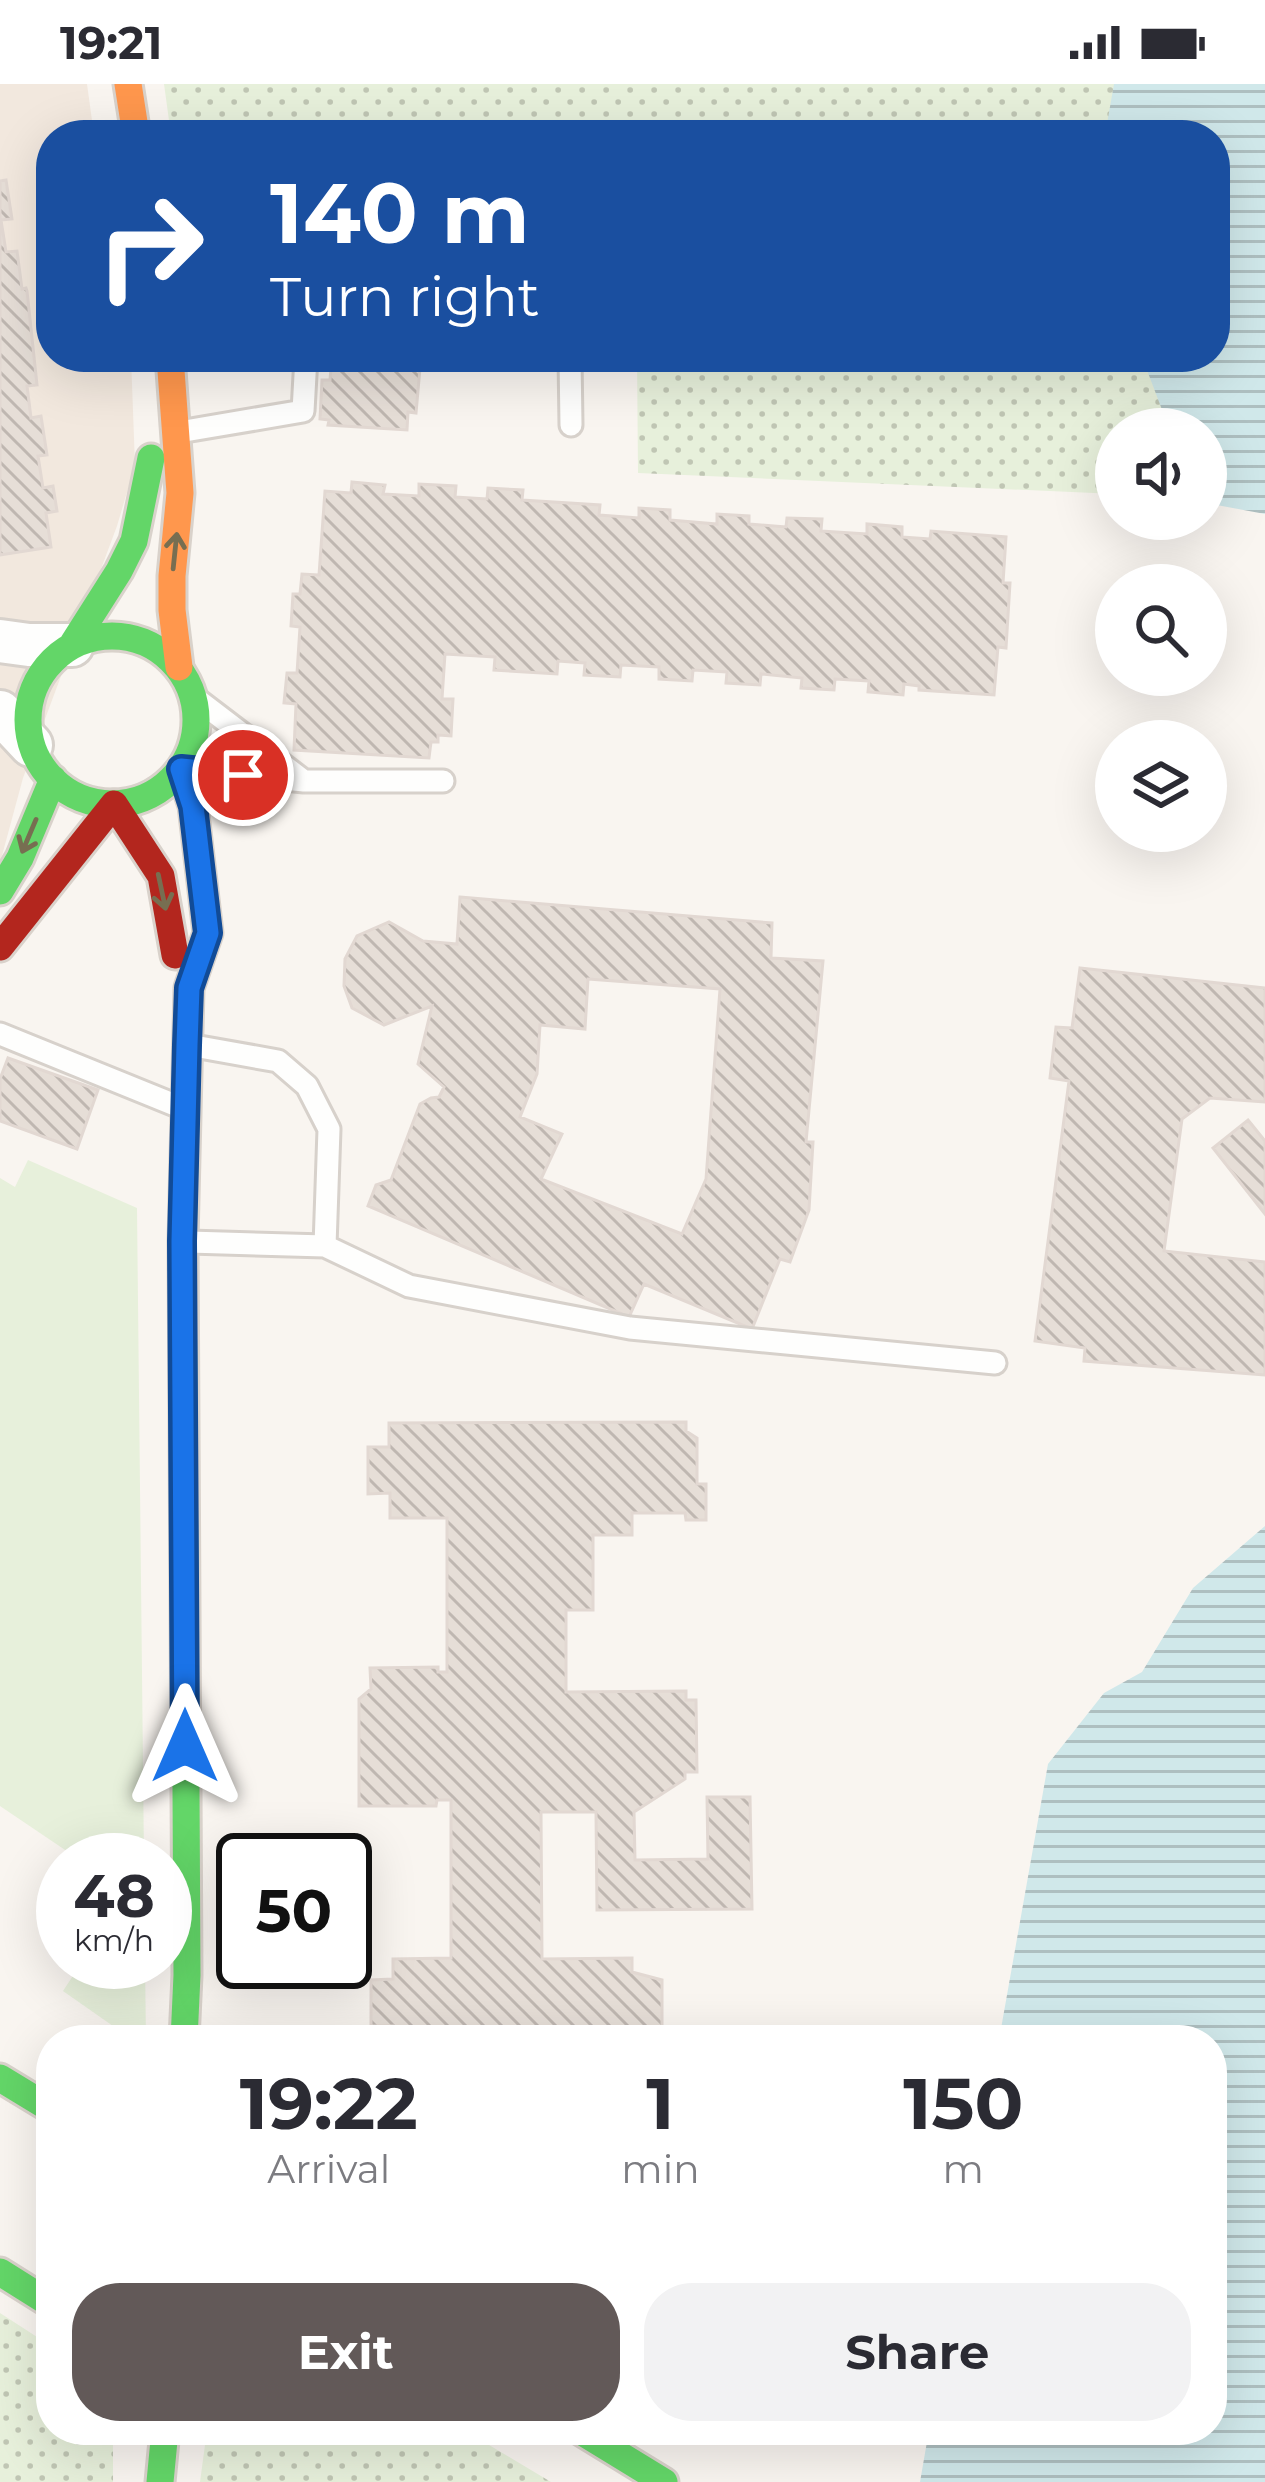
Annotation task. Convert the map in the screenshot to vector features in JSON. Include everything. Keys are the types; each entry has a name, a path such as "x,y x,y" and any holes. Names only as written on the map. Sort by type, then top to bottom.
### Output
{"main road":[{"path":"128,84 134,120"},
{"path":"72,645 134,541 166,372"},
{"path":"170,372 180,493 172,576 179,667"},
{"path":"110,635 130,637 165,653 179,667 194,697 196,734 181,769 164,787 143,799 114,804 75,796 42,762 27,718 33,689 48,664 72,645 110,635"},
{"path":"0,891 20,858 42,762"},
{"path":"181,769 193,806 208,933 189,988 182,1241 185,2025"},
{"path":"0,947 114,804"},
{"path":"114,804 161,876 173,950 189,988"},
{"path":"0,2078 36,2100"},
{"path":"0,2272 36,2294"},
{"path":"160,2482 164,2445"},
{"path":"604,2445 664,2482"}],"street":[{"path":"0,640 72,645"},
{"path":"0,712 42,762"}],"lane":[{"path":"176,432 303,411 305,372"},
{"path":"570,372 571,424"},
{"path":"194,697 304,781"},
{"path":"181,769 304,781 443,781"},
{"path":"0,1034 186,1109"},
{"path":"187,1045 278,1061 307,1086 329,1129 325,1246"},
{"path":"182,1241 325,1246 410,1286 630,1328 995,1363"}],"shaded area":[{"path":"0,84 87,84 92,120 36,120 36,372 132,372 135,465 117,526 23,778 0,863"}],"green space":[{"path":"164,84 1265,84 1230,289 1230,120 169,120"},
{"path":"637,372 1216,372 1210,408 1095,408 1095,493 638,473"},
{"path":"28,1160 137,1208 144,1833 40,1833 0,1806 0,1178 15,1187"},
{"path":"64,1989 145,1989 146,2025 112,2025"},
{"path":"0,2313 36,2336 36,2445 113,2445 113,2482 0,2482"},
{"path":"205,2445 489,2445 551,2482 200,2482"}],"water":[{"path":"1114,84 1265,84 1265,514 1227,507 1227,408 1161,408 1148,372 1230,372 1230,120 1108,120"},
{"path":"1265,1526 1265,2482 920,2482 926,2445 1227,2445 1227,2025 1002,2025 1048,1764 1104,1693 1142,1672 1193,1588"}],"building":[{"path":"6,180 12,219 1,220 6,252 17,251 22,289 27,291 37,385 27,386 31,418 41,416 47,455 38,456 43,488 53,486 57,511 46,513 51,547 0,555 0,181"},
{"path":"331,372 420,372 416,413 408,412 407,430 328,425 329,420 320,419 322,380 330,380"},
{"path":"352,482 385,485 383,494 419,496 419,484 456,486 455,497 487,499 488,488 523,490 522,500 600,505 599,515 639,518 639,508 670,510 670,520 717,524 717,514 749,516 749,524 786,527 787,518 822,519 821,531 867,534 867,524 902,527 902,537 930,539 931,531 1006,537 1003,583 1010,583 1006,648 998,647 994,695 919,690 919,686 904,684 903,695 868,692 869,681 835,679 834,690 801,688 802,678 761,674 760,685 726,683 727,672 693,670 692,681 659,679 659,667 621,665 620,677 584,675 585,663 558,661 557,674 494,670 495,657 445,654 442,699 453,699 451,736 438,735 438,742 431,742 429,758 294,750 296,704 284,703 287,673 297,673 300,627 291,626 293,594 300,594 302,574 319,575 325,491 351,493"},
{"path":"460,897 772,923 771,958 823,961 806,1142 813,1142 809,1210 790,1262 780,1259 752,1329 644,1284 629,1317 368,1206 376,1185 391,1180 420,1104 439,1097 444,1087 418,1064 432,1006 384,1025 352,1008 344,986 345,959 357,936 389,922 423,941 457,944","holes":["588,979 720,989 706,1179 682,1234 541,1179 562,1134 520,1117 537,1074 540,1025 585,1029"]},
{"path":"1080,968 1265,988 1265,1102 1210,1098 1182,1119 1164,1251 1265,1262 1265,1375 1084,1361 1085,1348 1035,1341 1069,1081 1050,1078 1056,1027 1072,1028"},
{"path":"8,1058 98,1090 77,1149 0,1121 0,1079"},
{"path":"1248,1120 1265,1141 1265,1214 1213,1148"},
{"path":"686,1422 686,1431 697,1438 697,1484 706,1484 706,1520 686,1520 685,1513 632,1513 632,1535 593,1535 593,1610 566,1610 566,1692 686,1691 686,1700 696,1700 697,1772 685,1772 685,1779 634,1812 635,1860 708,1859 707,1797 750,1797 752,1909 597,1910 596,1812 541,1812 542,1959 632,1958 632,1972 662,1980 662,2025 371,2025 372,1980 393,1979 393,1959 451,1958 451,1800 437,1800 436,1806 359,1806 359,1699 371,1689 370,1668 438,1667 438,1672 447,1672 447,1518 390,1518 390,1493 368,1494 368,1447 389,1447 389,1423"}],"traffic: fast":[{"path":"72,645 134,541 151,458"},
{"path":"112,636 144,642 172,660 190,688 196,720 190,752 172,780 144,798 112,804 80,798 52,780 34,752 28,720 34,688 52,660 80,642 112,636"},
{"path":"181,769 193,806 208,933 189,988 183,1241 185,2025"},
{"path":"0,891 20,858 53,779"},
{"path":"0,2078 36,2100"},
{"path":"0,2272 36,2295"},
{"path":"160,2482 164,2445"},
{"path":"604,2445 664,2482"}],"traffic: slow":[{"path":"128,84 134,120"},
{"path":"171,372 180,493 172,576 179,667"}],"traffic: jam":[{"path":"0,947 114,804 161,876 175,955"}],"route":[{"path":"185,1746 182,1241 187,1045 189,988 208,933 193,806 181,769 243,775"}]}
